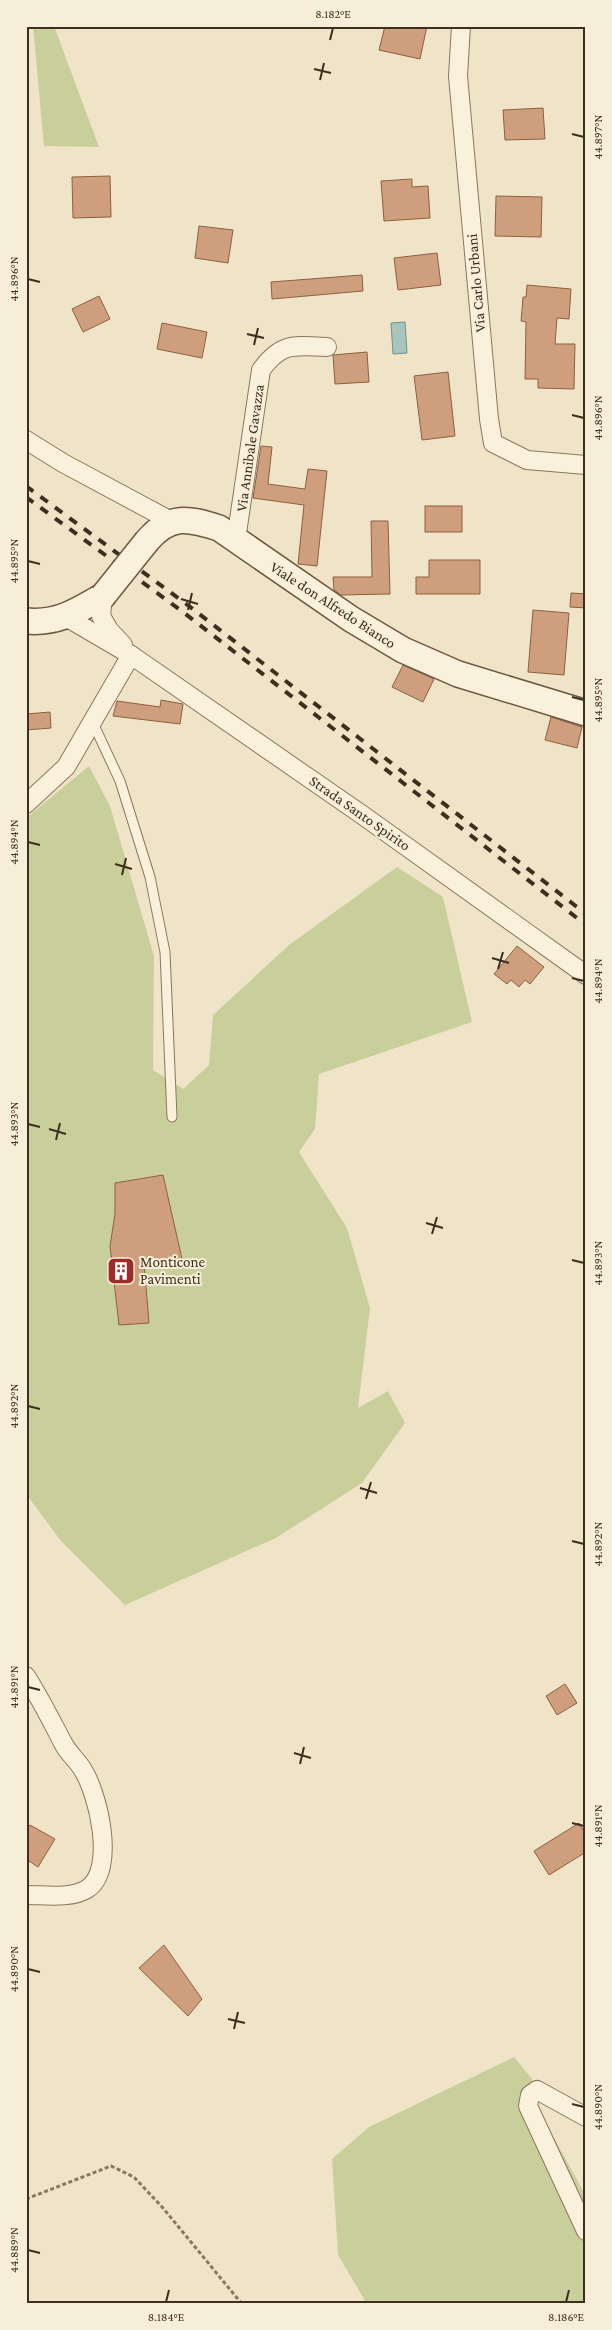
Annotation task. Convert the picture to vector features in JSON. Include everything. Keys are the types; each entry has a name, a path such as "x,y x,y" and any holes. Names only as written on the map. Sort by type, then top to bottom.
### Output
{"street":[{"name":"Via Carlo Urbani","path":"461,26 458,76 489,418 493,443 527,460 586,465"},
{"name":"Via Annibale Gavazza","path":"236,540 261,370 269,359 280,350 293,346 327,347"},
{"name":"Viale don Alfredo Bianco","path":"26,440 63,463 171,521 197,521 219,528 351,619 403,650 458,674 586,713"},
{"path":"26,620 44,622 60,618 103,596 147,541 157,530 171,521"},
{"name":"Strada Santo Spirito","path":"103,596 101,616 109,630 131,655"},
{"name":"Strada Santo Spirito","path":"60,618 131,655 361,814 586,975"},
{"path":"26,804 66,767 131,655"},
{"path":"26,1676 54,1723 68,1753 82,1767 92,1789 99,1816 103,1844 100,1870 88,1888 78,1893 26,1895"},
{"path":"586,2118 537,2090 530,2095 528,2106 586,2231"}],"lane":[{"path":"93,723 120,781 150,877 165,952 172,1117"}],"path":[{"path":"26,2199 111,2166 134,2177 163,2208 242,2304"}],"green space":[{"path":"33,26 54,26 99,147 44,146"},
{"path":"89,766 110,806 154,956 153,1070 183,1089 209,1065 213,1015 289,945 397,867 443,897 472,1022 319,1074 315,1129 299,1152 347,1228 370,1308 358,1408 388,1391 405,1423 362,1483 276,1538 125,1605 61,1541 26,1494 26,818"},
{"path":"514,2057 532,2079 533,2100 586,2196 586,2251 583,2253 586,2266 586,2304 367,2304 338,2255 332,2159 369,2127"}],"water":[{"path":"405,322 407,353 393,354 391,323"}],"building":[{"path":"385,26 427,26 420,59 379,50"},
{"path":"543,108 545,139 505,140 503,110"},
{"path":"110,176 111,217 73,218 72,177"},
{"path":"412,179 412,187 428,186 430,218 384,221 381,181"},
{"path":"496,196 542,197 541,237 495,236"},
{"path":"199,226 233,230 228,263 195,258"},
{"path":"437,253 441,285 398,290 394,258"},
{"path":"362,275 363,291 272,299 271,282"},
{"path":"527,285 571,289 569,319 557,318 555,344 575,344 574,389 538,388 538,379 525,379 526,322 521,321 523,297 526,297"},
{"path":"99,296 110,319 83,332 72,309"},
{"path":"162,323 207,332 202,358 157,349"},
{"path":"367,352 369,382 335,384 333,355"},
{"path":"448,372 455,436 422,440 414,376"},
{"path":"261,446 272,447 268,484 305,489 308,469 327,471 317,566 298,564 304,505 253,498"},
{"path":"425,506 462,506 462,532 425,532"},
{"path":"371,521 388,521 390,594 341,595 334,590 333,577 372,577"},
{"path":"429,560 480,560 480,594 416,594 416,577 429,577"},
{"path":"571,593 586,594 586,608 570,607"},
{"path":"533,610 569,613 564,675 528,672"},
{"path":"403,665 434,679 423,702 392,687"},
{"path":"161,700 183,704 180,724 113,716 117,701 160,707"},
{"path":"50,712 51,728 26,730 26,714"},
{"path":"551,717 582,727 577,748 545,740"},
{"path":"517,946 544,967 530,984 525,980 519,987 511,980 507,984 494,974"},
{"name":"Monticone Pavimenti","path":"163,1175 182,1259 144,1263 149,1323 119,1325 110,1246 115,1214 115,1183"},
{"path":"565,1684 577,1703 557,1715 546,1696"},
{"path":"579,1823 586,1835 586,1852 549,1875 534,1851"},
{"path":"30,1825 55,1839 38,1867 26,1859 26,1831"},
{"path":"164,1945 202,1999 188,2016 139,1968"}],"railway":[{"path":"26,486 189,606 586,914"},
{"path":"26,497 183,612 586,925"}],"place":[{"name":"Monticone Pavimenti","path":"121,1271"}]}
